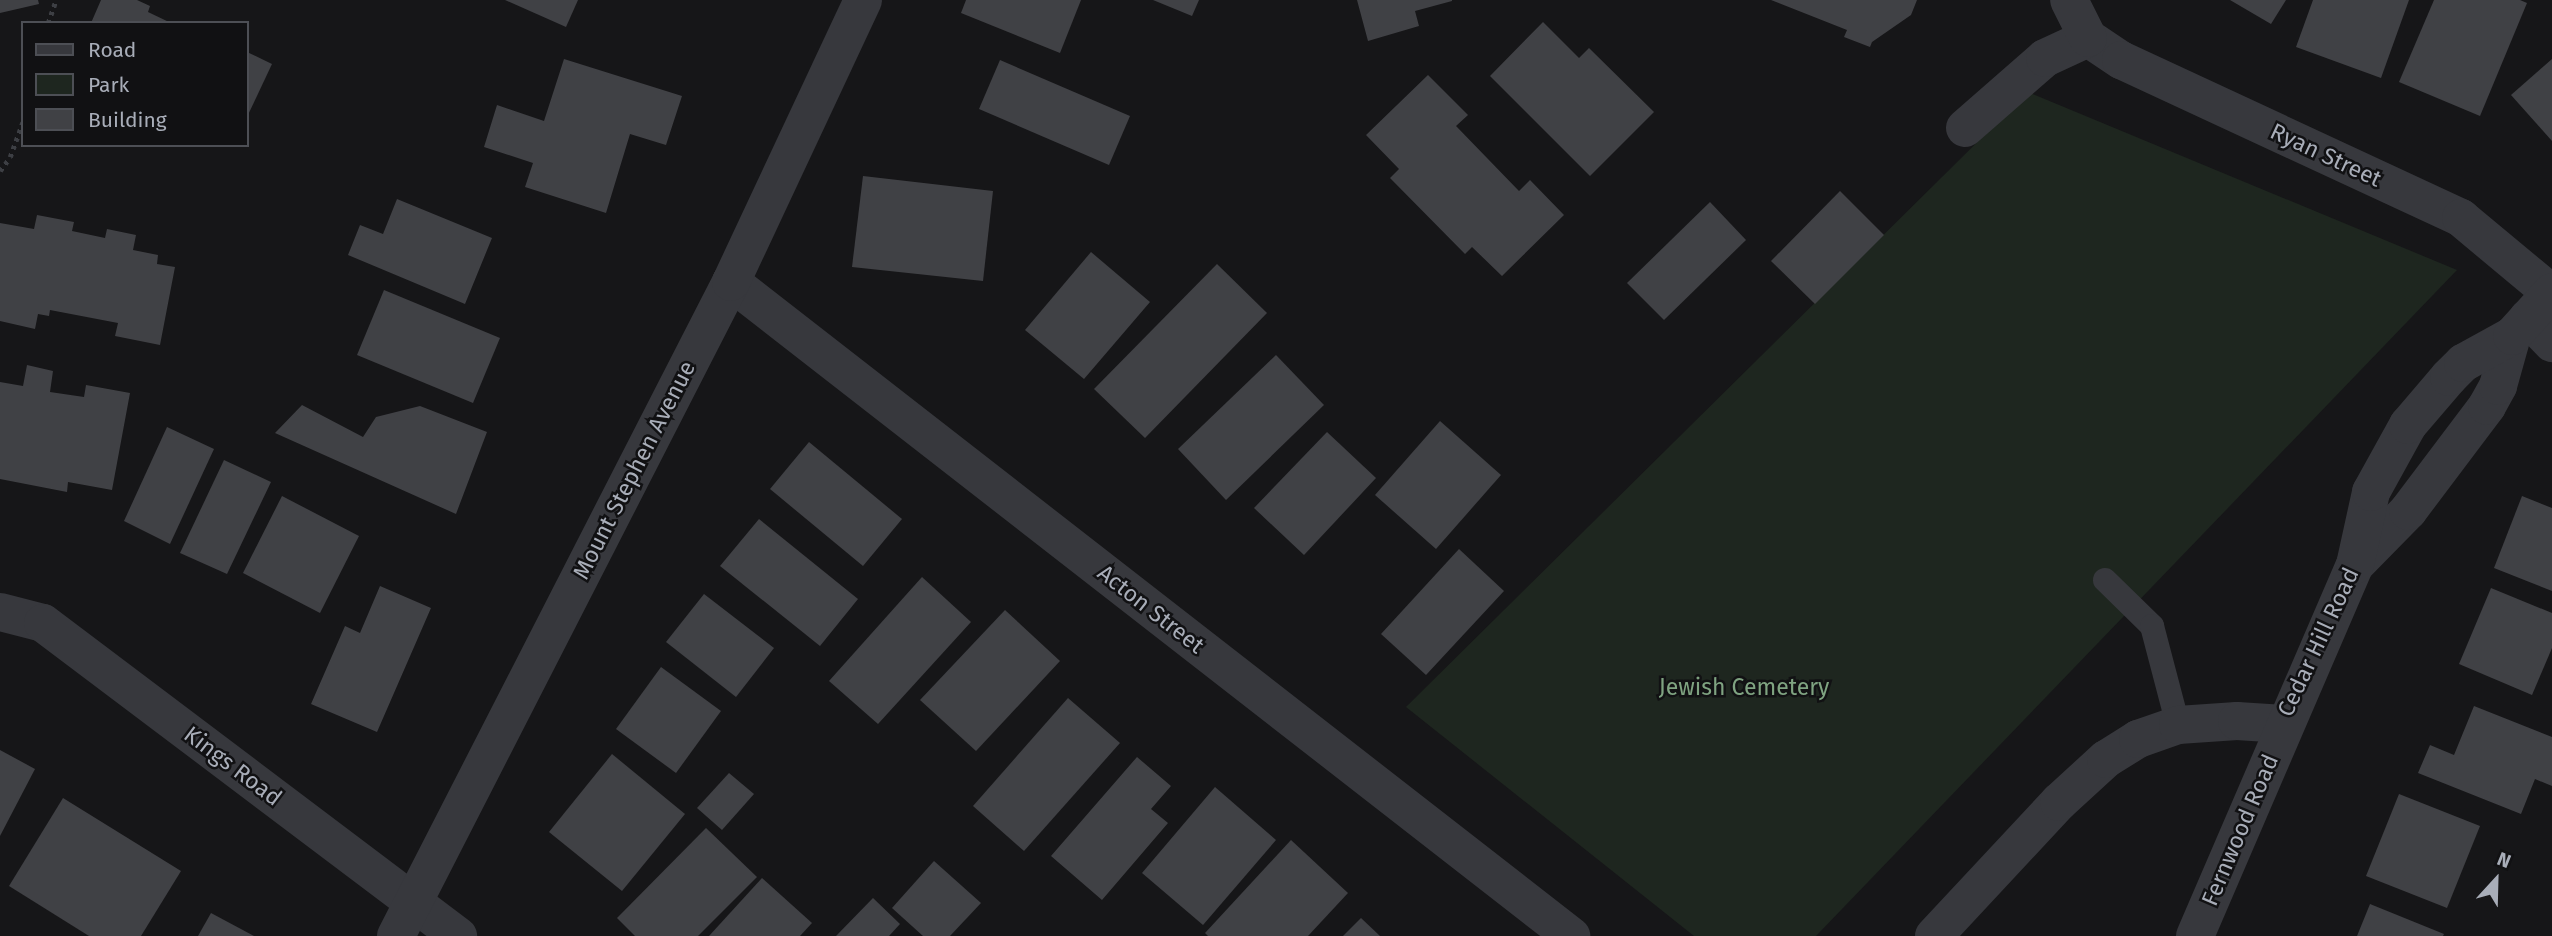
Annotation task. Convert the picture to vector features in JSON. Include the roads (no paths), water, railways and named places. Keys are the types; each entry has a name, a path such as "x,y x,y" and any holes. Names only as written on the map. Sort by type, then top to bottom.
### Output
{"street":[{"name":"Mount Stephen Avenue","path":"396,936 731,282 863,0"},
{"path":"1965,128 2045,58 2088,38 2069,0"},
{"name":"Ryan Street","path":"2088,38 2122,60 2461,218 2539,316"},
{"name":"Acton Street","path":"731,282 1570,936"},
{"path":"2355,565 2408,512 2487,406 2539,316"},
{"name":"Cedar Hill Road","path":"1934,936 2059,802 2106,759 2138,739 2178,725 2237,721 2284,724 2355,565 2371,492 2408,425 2463,363 2539,316"},
{"name":"Kings Road","path":"0,612 43,623 458,936"},
{"name":"Fernwood Road","path":"2195,936 2284,724"}],"lane":[{"path":"2105,580 2152,626 2178,725"}],"park label":[{"name":"Jewish Cemetery","path":"1744,687"}]}
